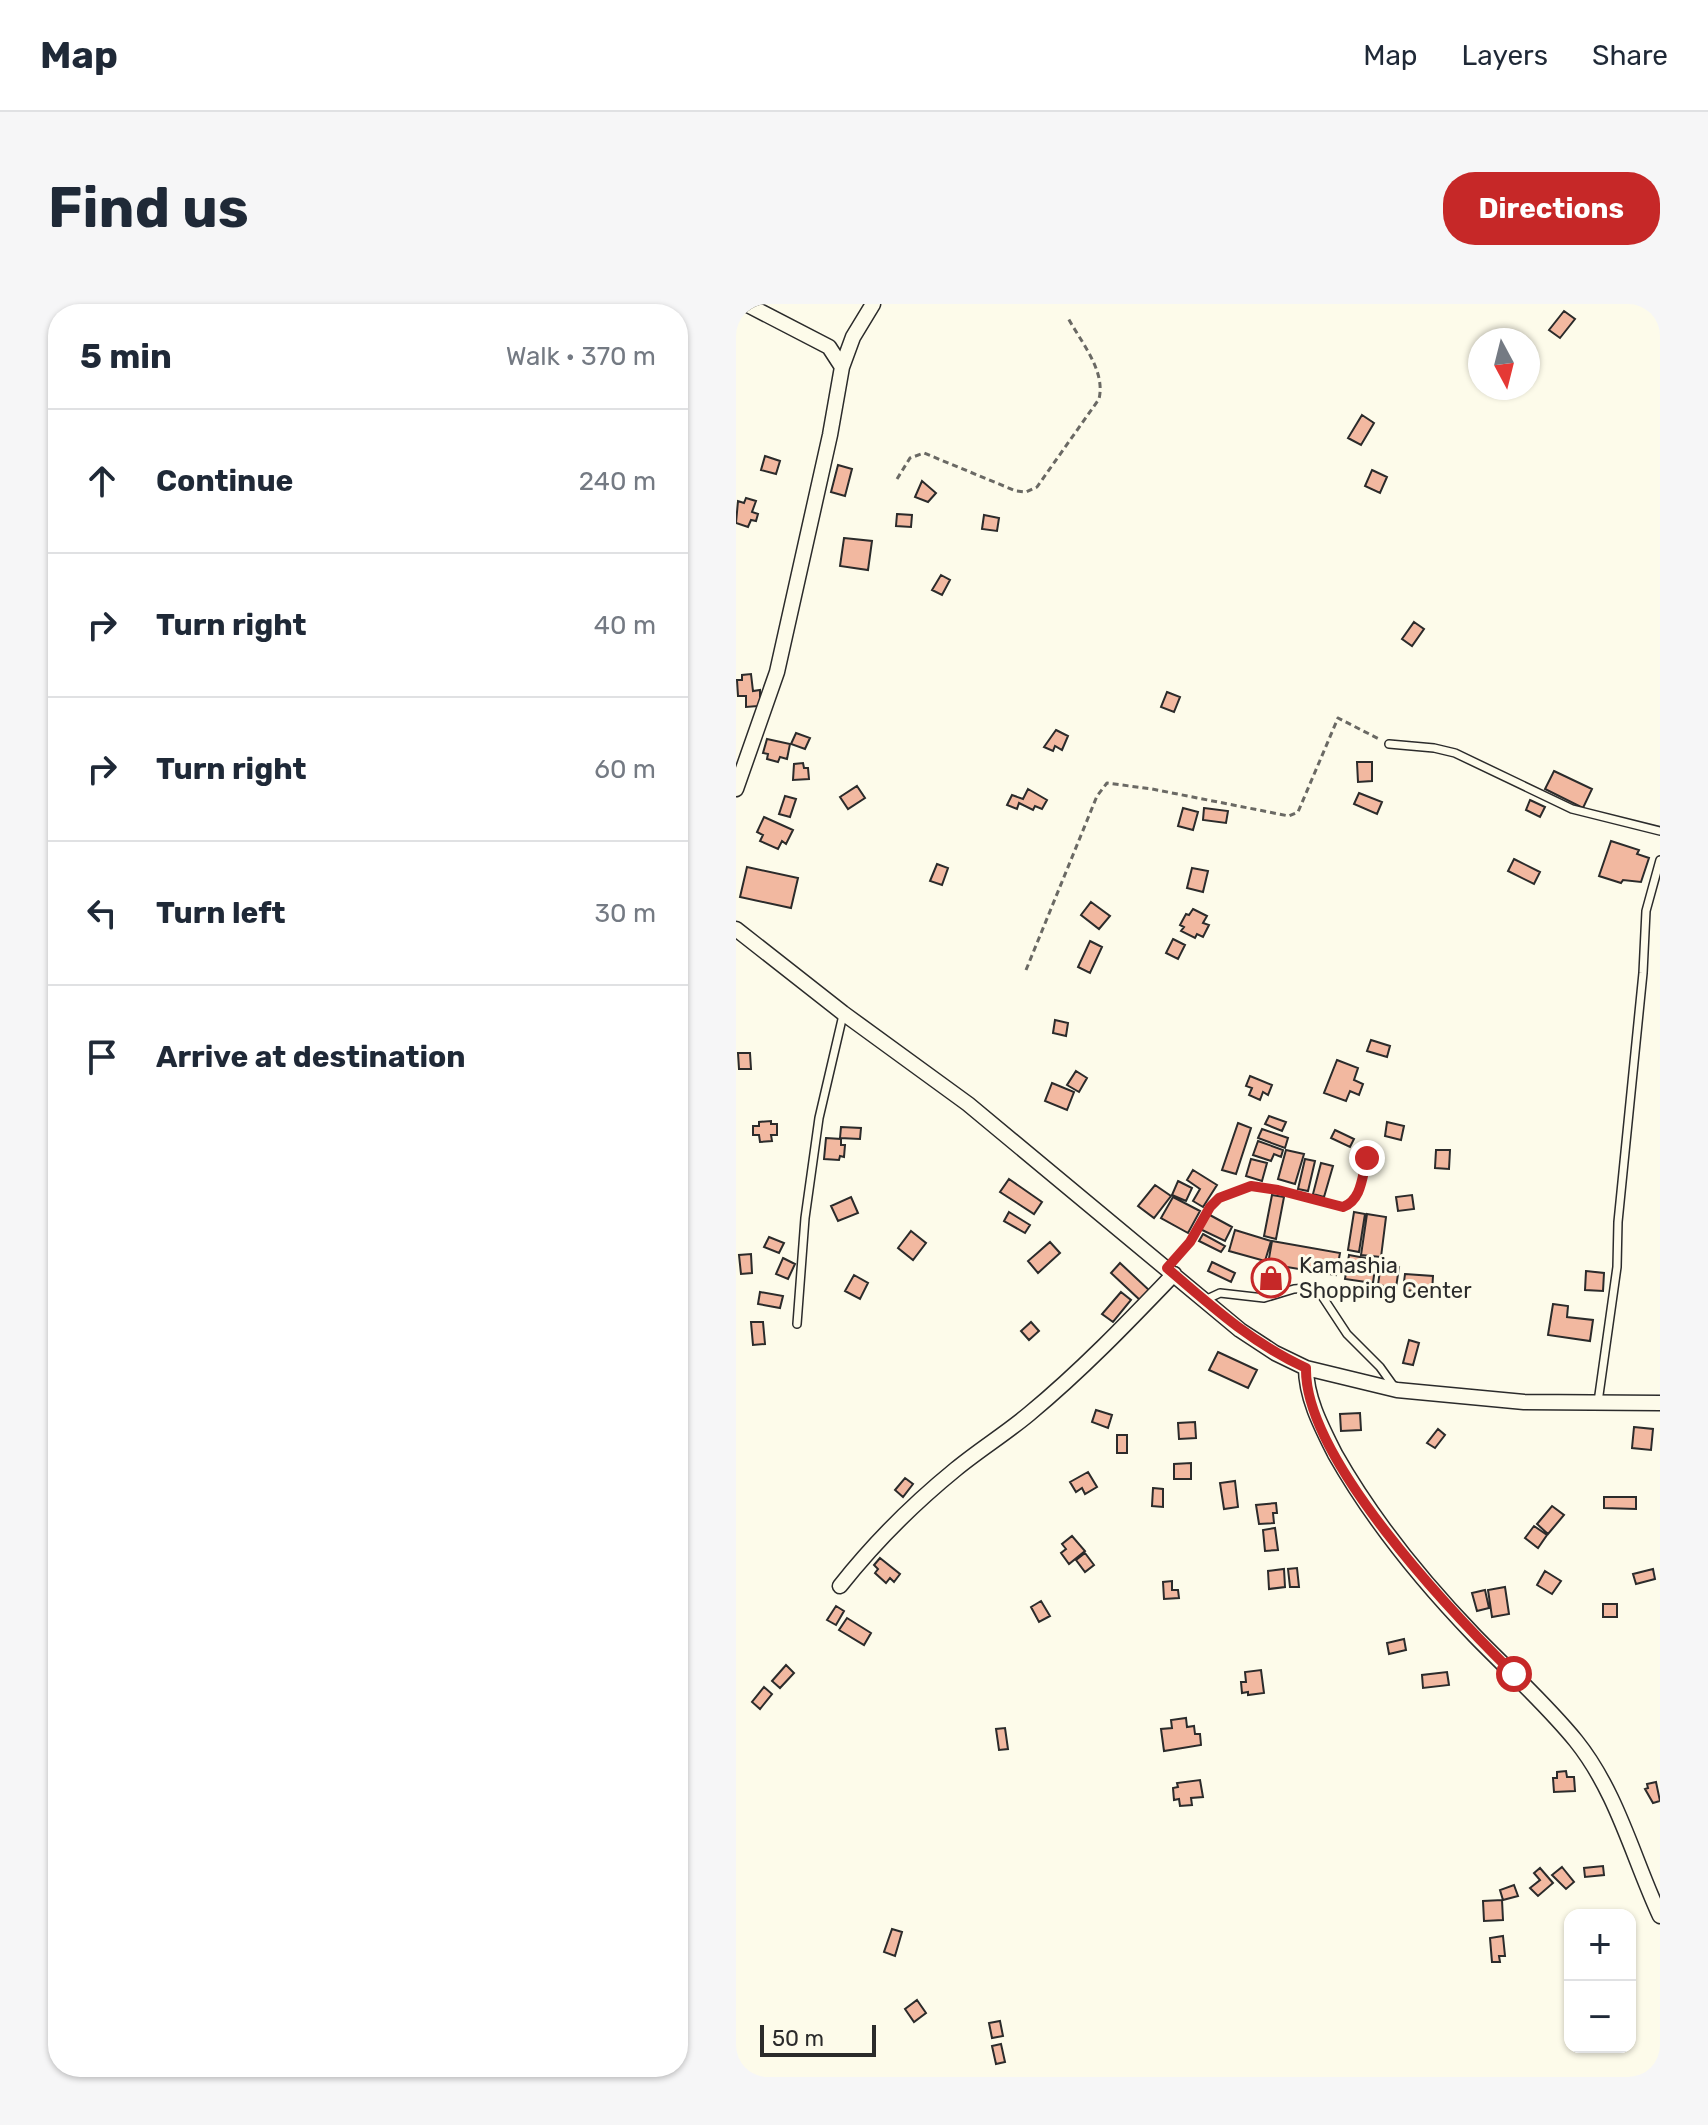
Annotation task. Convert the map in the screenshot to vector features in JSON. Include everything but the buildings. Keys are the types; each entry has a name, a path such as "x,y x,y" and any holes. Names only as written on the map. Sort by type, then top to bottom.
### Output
{"street":[{"path":"746,304 829,347 842,367"},
{"path":"736,789 771,693 787,633 842,367 853,337 873,304"},
{"path":"736,929 843,1013 968,1104 1257,1342 1306,1368 1397,1390 1524,1402 1660,1403"},
{"path":"840,1586 872,1546 956,1469 1063,1385 1170,1271"},
{"path":"1306,1368 1316,1413 1343,1467 1367,1504 1437,1595 1558,1720 1593,1764 1660,1916"}],"lane":[{"path":"1389,744 1455,753 1512,783 1572,809 1660,831"},
{"path":"1598,1404 1617,1267 1618,1222 1643,973 1646,911 1660,860"},
{"path":"797,1324 805,1218 819,1118 843,1013"},
{"path":"1205,1300 1220,1293 1264,1298 1307,1288 1320,1293 1347,1334 1389,1377 1397,1390"}],"path":[{"path":"897,479 910,458 924,453 1016,491 1026,492 1037,487 1099,399 1102,388 1100,375 1067,316"},
{"path":"1026,970 1097,796 1107,783 1166,791 1289,816 1298,812 1338,718 1348,720 1389,744"},
{"path":"1170,1271 1210,1207 1219,1198 1251,1186 1278,1190 1334,1206 1351,1204 1359,1190 1367,1158 1365,1144"}],"place":[{"name":"Kamashia Shopping Center","path":"1271,1278"}],"route":[{"path":"1367,1158 1357,1198 1343,1207 1251,1186 1219,1198 1210,1207 1190,1242 1167,1268 1240,1330 1275,1353 1306,1368 1316,1413 1349,1479 1405,1557 1437,1595 1514,1674"}]}
